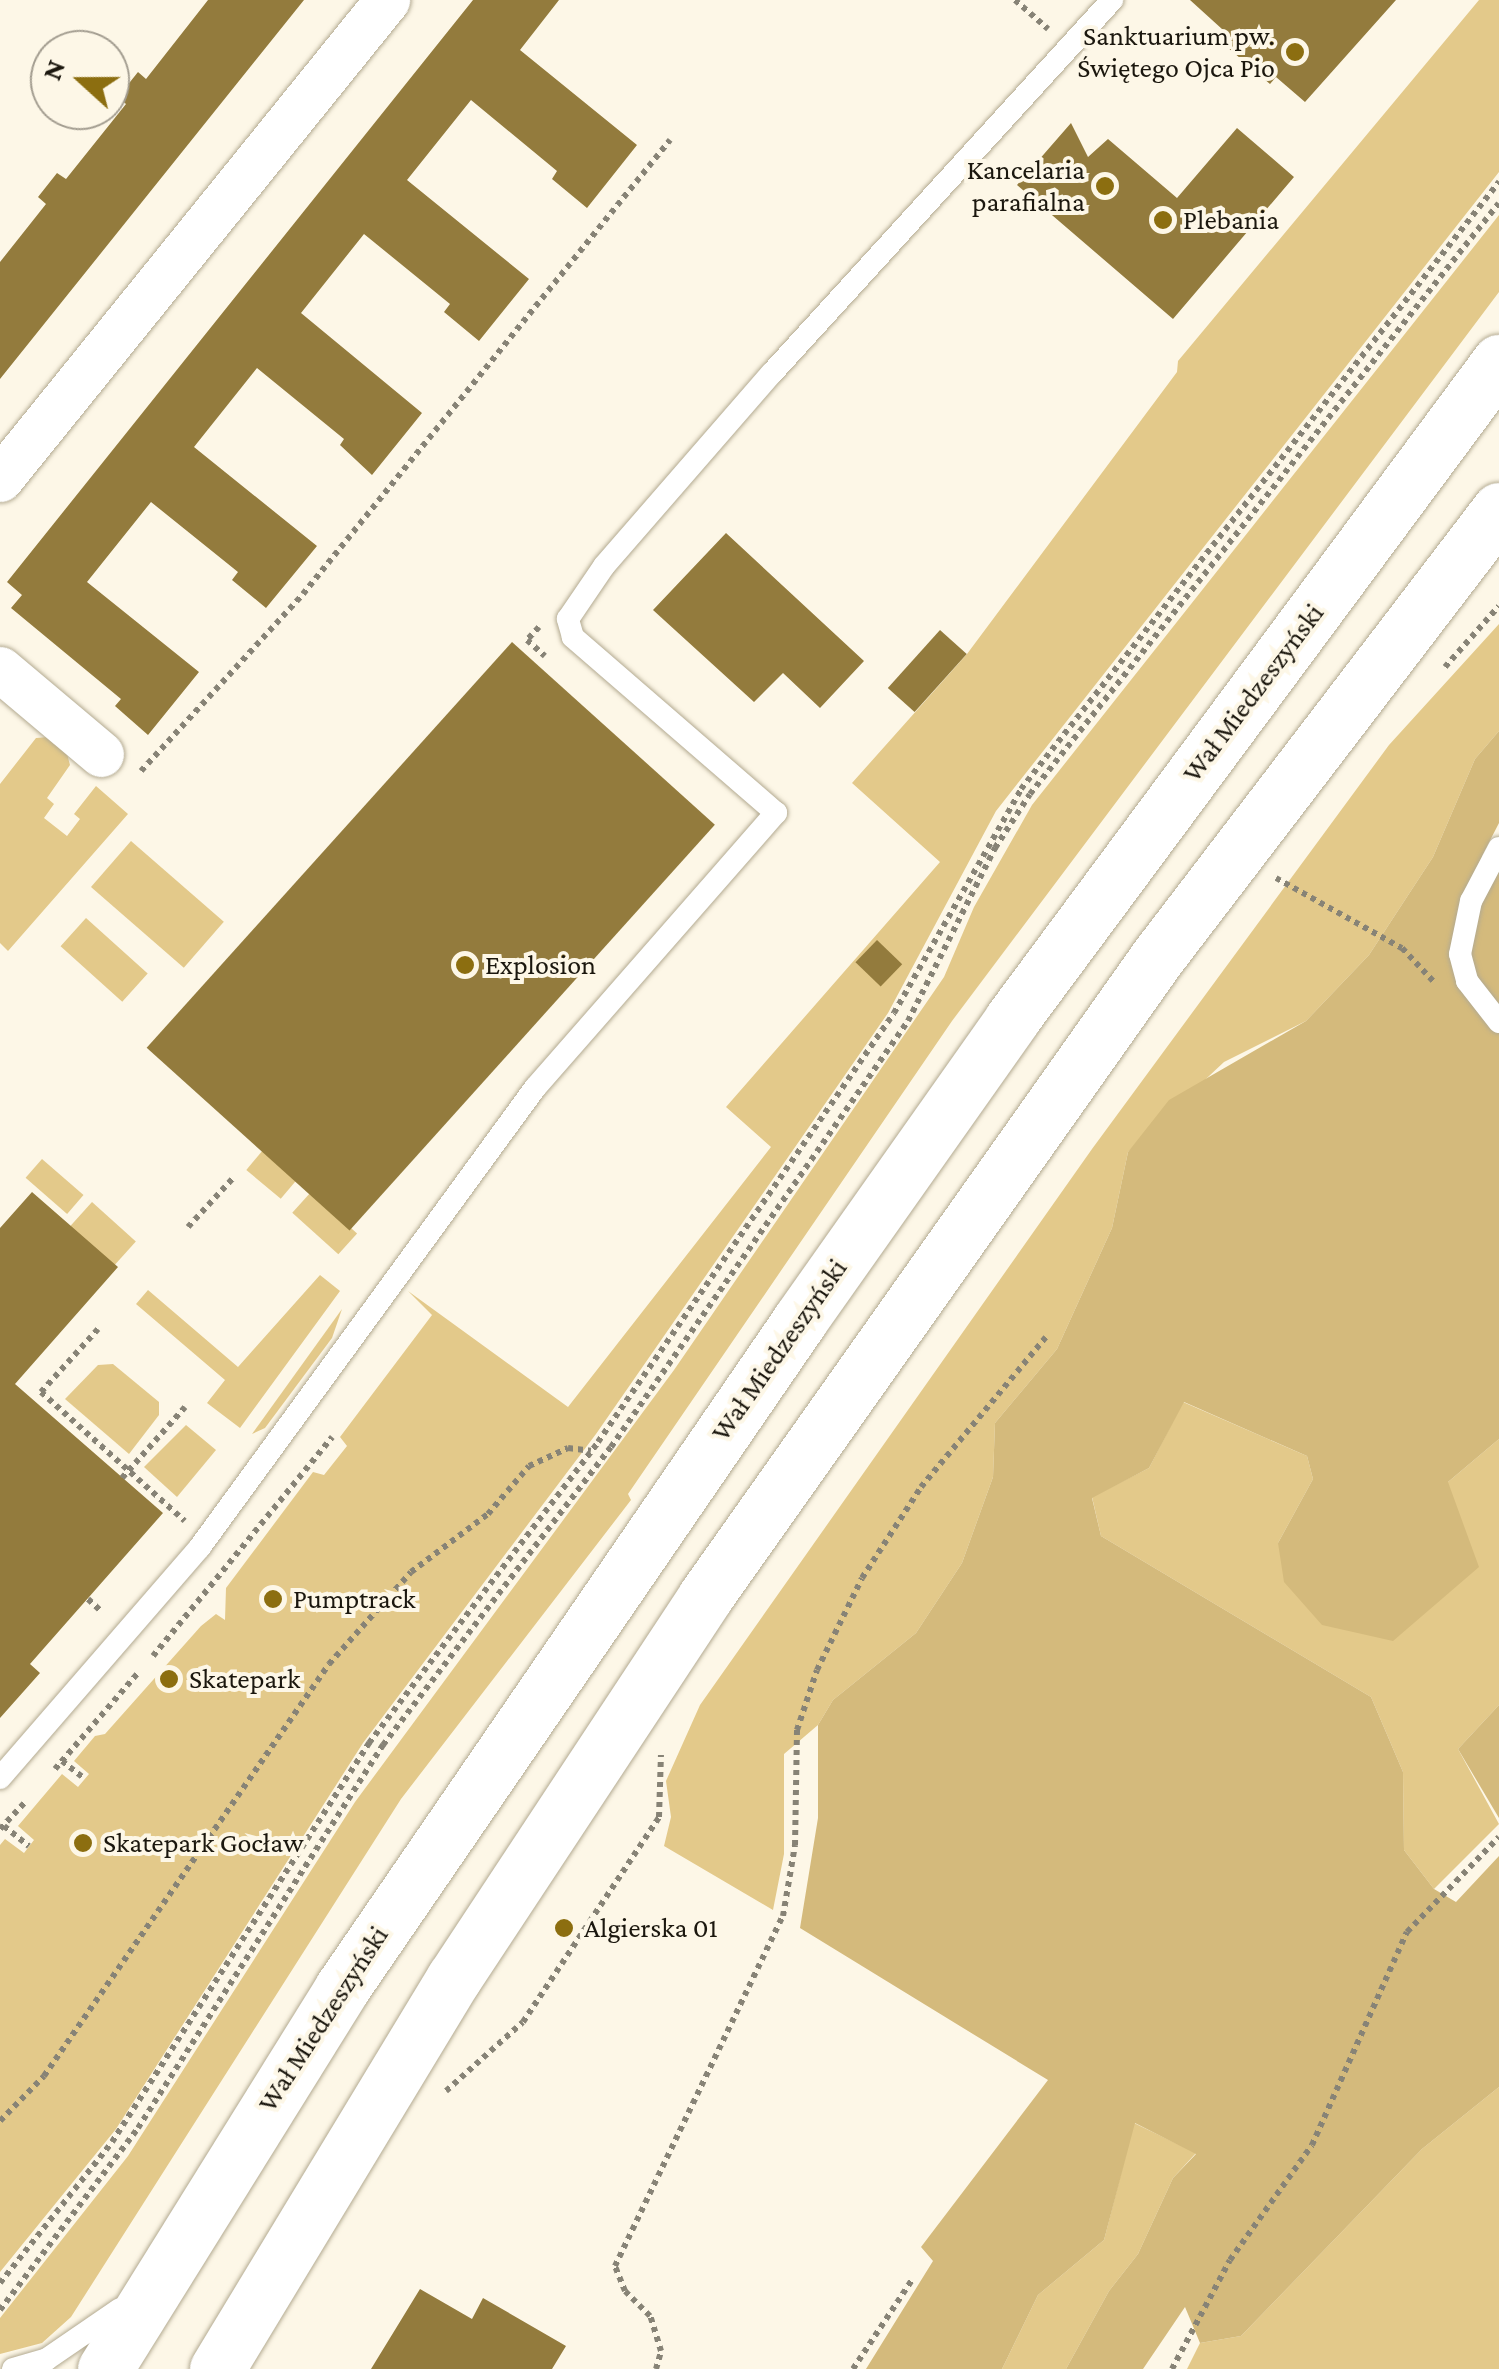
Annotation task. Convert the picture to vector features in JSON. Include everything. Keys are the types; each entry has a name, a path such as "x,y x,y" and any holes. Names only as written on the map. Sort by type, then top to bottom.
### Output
{"main road":[{"name":"Wał Miedzeszyński","path":"104,2369 404,1894 906,1168 1499,362"},
{"path":"218,2369 454,1978 738,1548 1156,958 1499,510"}],"street":[{"path":"0,478 387,0"},
{"path":"0,669 101,754"}],"lane":[{"path":"0,1778 200,1547 535,1088 776,814 573,638 568,618 604,566 772,373 1112,0"},
{"path":"1499,848 1471,900 1460,954 1467,980 1499,1022"},
{"path":"13,2369 89,2335 158,2279"}],"path":[{"path":"101,754 126,774 148,766 303,594 670,140"},
{"path":"0,2283 112,2142 370,1744 592,1451 894,1013 1021,789 1499,182"},
{"path":"0,2310 138,2128 384,1745 611,1447 908,1020 995,848 1030,794 1499,203"},
{"path":"536,631 526,640 557,666"},
{"path":"1264,893 1275,878 1402,948 1430,982"},
{"path":"188,1227 233,1178"},
{"path":"98,1329 41,1392 190,1526"},
{"path":"656,2369 660,2351 650,2316 625,2291 614,2266 783,1916 795,1845 798,1730 817,1670 862,1578 921,1487 1046,1337"},
{"path":"122,1478 185,1407"},
{"path":"0,2121 44,2076 328,1664 411,1572 488,1514 529,1466 568,1448 592,1451"},
{"path":"88,1599 108,1617"},
{"path":"440,2098 523,2022 658,1816 660,1759 667,1743"},
{"path":"62,1761 85,1778"},
{"path":"4,1826 29,1846"},
{"path":"1172,2369 1230,2260 1312,2145 1406,1932 1499,1837"},
{"path":"853,2369 912,2280"}],"shaded area":[{"path":"1479,0 1499,0 1499,172 996,811 888,1013 596,1434 363,1743 116,2129 0,2272 0,1845 5,1839 24,1853 34,1840 18,1826 62,1774 78,1787 89,1774 74,1761 95,1736 105,1734 201,1626 216,1614 225,1620 226,1588 313,1472 324,1475 347,1446 340,1437 432,1315 408,1291 568,1407 771,1147 726,1107 940,862 852,783 967,654 1177,372 1178,361"},
{"path":"1499,215 1499,292 952,1021 628,1494 631,1500 401,1799 71,2317 42,2343 0,2354 0,2318 128,2156 355,1802 674,1370 944,977 974,907 1032,805"},
{"path":"1499,624 1499,731 1475,759 1433,857 1369,955 1306,1021 1224,1062 1128,1152 1112,1228 1057,1349 995,1423 993,1477 962,1563 916,1633 833,1700 818,1725 784,1754 784,1854 773,1910 664,1846 671,1817 666,1781 700,1705 1092,1149 1389,745"},
{"path":"1499,731 1499,823 1482,856 1499,871 1499,1439 1448,1482 1479,1567 1393,1641 1322,1625 1284,1582 1278,1543 1313,1479 1307,1456 1184,1402 1149,1468 1092,1498 1101,1536 1371,1697 1403,1772 1404,1850 1434,1889 1456,1902 1499,1856 1499,2087 1422,2149 1241,2336 1200,2343 1185,2307 1143,2369 1066,2369 1109,2291 1138,2254 1173,2178 1196,2154 1135,2123 1104,2240 1038,2295 1002,2369 866,2369 933,2261 921,2247 1048,2080 800,1928 818,1818 818,1725 833,1700 916,1633 962,1563 993,1477 995,1423 1057,1349 1112,1228 1128,1152 1169,1100 1306,1021 1369,955 1433,857 1475,759"},
{"path":"49,737 66,750 70,765 47,798 54,804 44,818 67,836 80,819 74,814 96,786 128,814 8,951 0,943 0,784 36,738"},
{"path":"131,841 224,922 184,968 91,887"},
{"path":"86,918 148,974 122,1002 61,946"},
{"path":"263,1150 297,1179 281,1199 246,1170"},
{"path":"42,1159 84,1195 67,1214 26,1178"},
{"path":"311,1192 357,1233 338,1254 292,1213"},
{"path":"92,1202 136,1241 114,1266 70,1227"},
{"path":"320,1275 340,1291 240,1428 207,1403 225,1380 136,1304 148,1290 238,1367"},
{"path":"342,1309 332,1338 265,1428 252,1434"},
{"path":"113,1364 159,1402 159,1415 129,1454 65,1399 98,1365"},
{"path":"1183,1402 1307,1456 1313,1479 1278,1543 1448,1482 1499,1439 1499,1705 1458,1749 1499,1824 1434,1889 1404,1850 1403,1772 1371,1697 1101,1536 1092,1497 1149,1468"},
{"path":"186,1425 216,1450 177,1497 144,1467"},
{"path":"1499,1705 1499,1818 1458,1749"},
{"path":"1499,2087 1499,2369 1187,2369 1200,2343 1241,2336 1422,2149"},
{"path":"1134,2123 1196,2153 1173,2178 1138,2254 1109,2291 1066,2369 1002,2369 1038,2295 1104,2240"}],"building":[{"path":"208,0 304,0 0,379 0,262 46,204 38,197 57,173 66,179 105,130 130,130 130,82 138,72 146,79"},
{"path":"473,0 559,0 520,50 637,145 587,208 552,179 557,171 471,100 407,180 529,279 479,341 444,312 450,304 364,234 301,313 422,413 372,475 340,445 344,439 257,368 194,447 317,546 266,608 232,580 238,572 151,502 87,582 199,672 148,735 115,706 121,699 11,608 22,595 7,582"},
{"name":"Sanktuarium pw. Świętego Ojca Pio","path":"1190,0 1396,0 1305,102 1276,77 1270,84 1226,46 1233,39"},
{"name":"Plebania","path":"1071,123 1088,157 1108,139 1177,198 1237,128 1294,177 1173,319 1017,185"},
{"path":"726,533 864,661 820,708 783,673 754,702 653,610"},
{"path":"940,630 967,654 915,712 888,688"},
{"path":"512,642 715,825 350,1230 147,1048"},
{"path":"877,940 902,964 881,987 855,962"},
{"path":"32,1192 118,1267 15,1384 163,1513 30,1664 40,1673 0,1718 0,1228"},
{"path":"420,2289 472,2319 483,2298 566,2346 552,2369 371,2369"}],"place":[{"name":"Sanktuarium pw. Świętego Ojca Pio","path":"1295,52"},
{"name":"Kancelaria parafialna","path":"1105,186"},
{"name":"Plebania","path":"1163,220"},
{"name":"Explosion","path":"465,965"},
{"name":"Pumptrack","path":"273,1599"},
{"name":"Skatepark","path":"169,1679"},
{"name":"Skatepark Gocław","path":"83,1843"},
{"name":"Algierska 01","path":"564,1928"}]}
